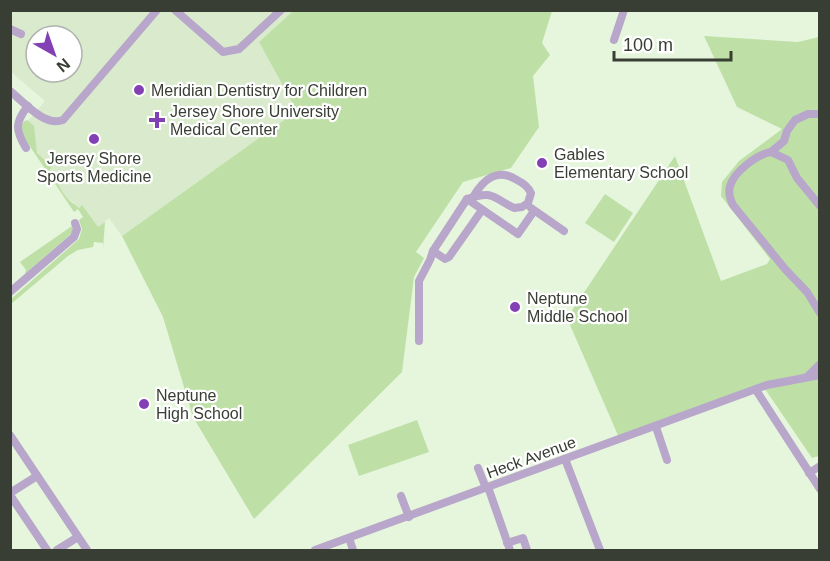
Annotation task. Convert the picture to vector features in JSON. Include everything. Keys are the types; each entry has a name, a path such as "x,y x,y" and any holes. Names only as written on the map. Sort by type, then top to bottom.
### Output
{"street":[{"path":"10,91 49,121 63,120 157,10"},
{"path":"176,10 224,52 239,49 281,10"},
{"path":"614,40 624,10"},
{"path":"10,29 21,34"},
{"path":"26,148 19,135 18,124 28,106"},
{"path":"819,114 808,114 795,120 787,131 784,141 788,160 797,178 819,206"},
{"path":"784,141 771,152 753,159 732,180 730,198 746,222 807,292 819,313"},
{"path":"771,152 788,160"},
{"path":"419,341 419,281 433,251 470,198 483,182 500,174 514,178 529,189 531,197 527,204 514,208 491,195 482,194 470,198"},
{"path":"470,198 482,210 518,234 534,211"},
{"path":"527,204 564,231"},
{"path":"433,251 445,259 449,257 482,210"},
{"path":"10,292 74,237 77,229 75,223"},
{"path":"807,377 819,364"},
{"name":"Heck Avenue","path":"315,550 767,386 819,375"},
{"path":"756,390 819,489"},
{"path":"656,427 667,460"},
{"path":"10,435 87,550"},
{"path":"565,459 600,550"},
{"path":"810,473 819,466"},
{"path":"478,468 508,547 522,538 527,550"},
{"path":"37,476 10,494 46,550"},
{"path":"401,496 409,517"},
{"path":"57,550 78,537"},
{"path":"349,538 353,550"}],"shaded area":[{"name":"Jersey Shore University Medical Center","path":"10,11 293,11 259,42 298,111 122,236 109,218 98,228 82,206 79,208 68,200 21,129 45,101 25,84 84,84 84,24 24,24 24,83 11,72"}],"green space":[{"path":"293,11 552,11 542,43 550,55 533,76 539,127 511,168 463,182 416,252 424,258 414,277 402,372 254,519 193,417 163,317 122,236 297,111 259,42"},
{"path":"704,36 798,42 819,37 819,456 812,458 765,389 620,440 567,318 675,156 721,281 767,264 770,259 721,196 722,182 739,161 782,129 737,107"},
{"path":"27,120 34,126 37,153 51,166 50,171 64,195 79,208 82,205 98,227 105,222 103,249 103,243 94,242 93,247 78,250 11,304 11,299 79,239 82,229 79,220 83,217 78,209 74,212 23,136 22,125"},
{"path":"605,194 633,213 614,242 585,223"},
{"path":"72,226 71,234 25,274 26,270 20,262"},
{"path":"417,420 429,452 359,476 348,445"}],"place":[{"name":"Meridian Dentistry for Children","path":"139,90"},
{"name":"Jersey Shore University Medical Center","path":"157,120"},
{"name":"Jersey Shore Sports Medicine","path":"94,139"},
{"name":"Gables Elementary School","path":"542,163"},
{"name":"Neptune Middle School","path":"515,307"},
{"name":"Neptune High School","path":"144,404"}]}
